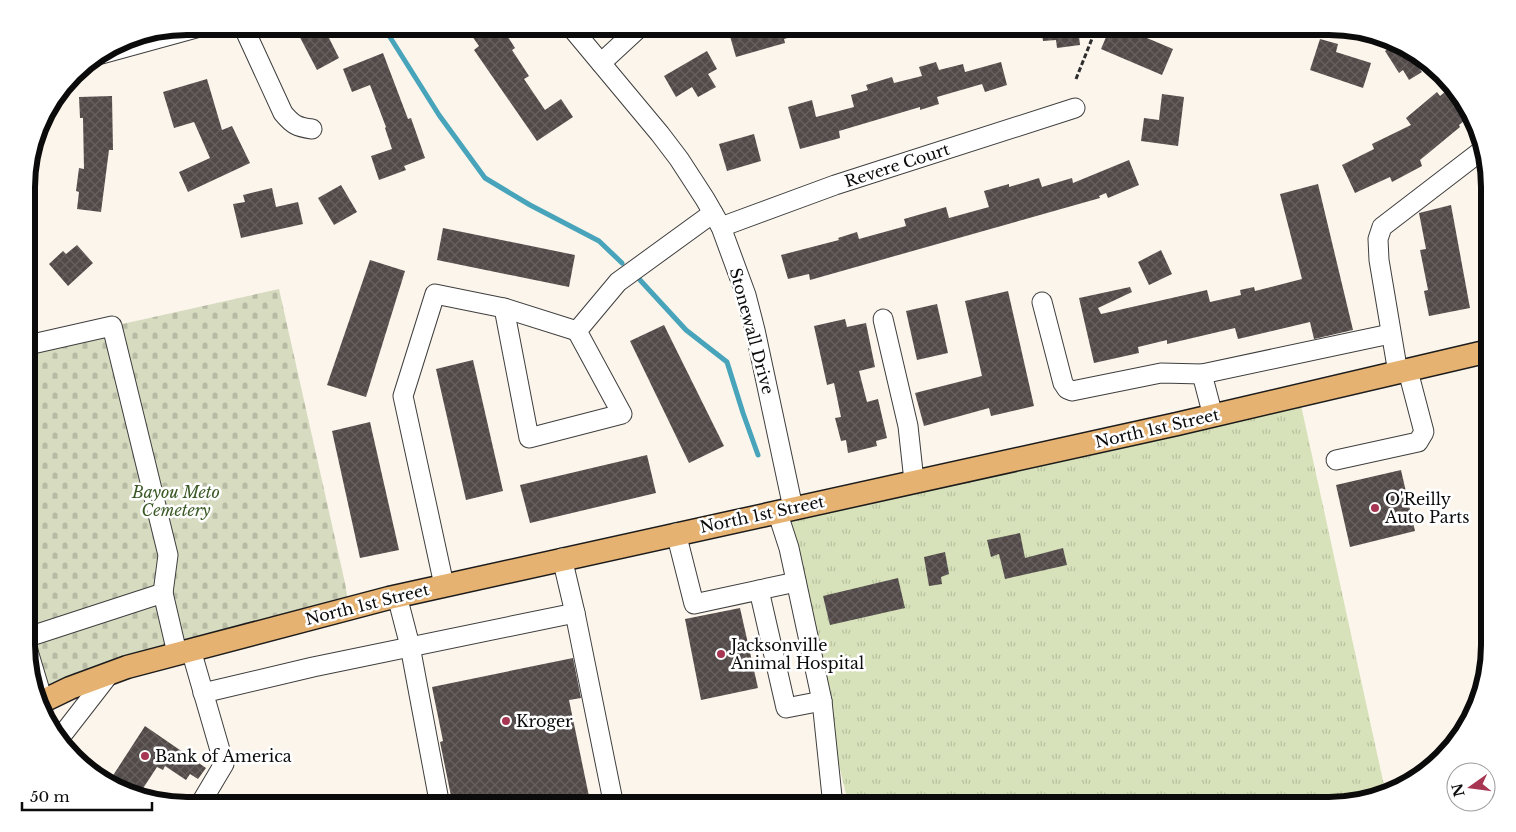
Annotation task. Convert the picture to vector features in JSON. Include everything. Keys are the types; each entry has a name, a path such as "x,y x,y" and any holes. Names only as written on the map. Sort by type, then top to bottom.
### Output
{"main road":[{"name":"North 1st Street","path":"46,700 70,688 111,672 184,651 397,596 562,558 1213,416 1481,353"}],"street":[{"path":"247,35 283,113 292,123 299,127 312,129"},
{"name":"Stonewall Drive","path":"578,35 674,153 717,220 746,296 755,330 785,509 789,548 822,701 832,797"},
{"path":"601,63 631,35"},
{"path":"133,45 161,38"},
{"name":"Revere Court","path":"578,330 618,282 717,220 835,185 1075,108"},
{"path":"1336,460 1418,442 1424,432 1390,334 1379,260 1378,239 1382,227 1477,154"},
{"path":"444,585 403,396 435,294 504,308 578,330 622,414 529,438 504,308"},
{"path":"1042,302 1063,383 1067,388 1077,392 1161,373 1202,374 1390,334"},
{"path":"883,319 908,426 914,481"},
{"path":"35,343 112,326 168,555 163,593 184,651 202,693 224,764 204,797"},
{"path":"1202,374 1213,416"},
{"path":"676,533 694,604 796,582"},
{"path":"562,558 612,797"},
{"path":"760,590 786,708 822,701"},
{"path":"35,635 163,593"},
{"path":"397,596 410,646 438,797"},
{"path":"202,693 410,646 575,613"},
{"path":"64,733 111,672"}],"path":[{"path":"1076,79 1094,35"}],"green space":[{"name":"Bayou Meto Cemetery","path":"279,289 349,608 46,701 36,664 35,645 35,343"},
{"path":"1299,396 1384,786 1339,797 847,797 777,511"}],"building":[{"path":"299,35 330,35 328,36 339,58 317,70"},
{"path":"471,35 507,35 515,48 512,50 529,76 524,79 545,110 561,99 573,117 537,141 474,50 479,46"},
{"path":"730,35 797,35 784,39 785,43 736,57"},
{"path":"1042,35 1091,35 1079,36 1080,45 1057,48 1056,40 1043,41"},
{"path":"1107,35 1125,37 1126,35 1140,35 1173,49 1162,75 1101,49"},
{"path":"1320,39 1338,44 1336,52 1371,63 1363,88 1310,70"},
{"path":"1390,48 1396,51 1416,63 1422,72 1409,80 1403,70 1399,73 1385,51"},
{"path":"707,51 717,69 708,74 716,87 698,97 692,87 676,97 664,76"},
{"path":"383,53 408,119 411,118 425,158 404,166 406,170 379,180 371,156 392,149 386,127 370,85 352,92 343,69"},
{"path":"936,62 939,70 963,64 965,72 1001,62 1007,85 985,92 982,84 937,97 939,104 920,110 920,107 839,131 840,138 800,149 788,107 812,100 816,117 854,107 851,95 868,90 866,85 892,77 894,83 922,76 919,67"},
{"path":"207,79 222,130 232,126 250,163 188,192 179,172 210,158 194,122 174,128 163,92"},
{"path":"1446,91 1461,111 1465,120 1459,125 1460,127 1420,160 1422,166 1392,182 1390,177 1355,193 1342,165 1374,149 1372,144 1411,125 1406,118 1437,92 1440,96"},
{"path":"1162,94 1184,97 1178,146 1141,141 1144,118 1159,120"},
{"path":"112,96 113,150 109,150 101,212 77,209 79,192 76,191 79,168 84,169 83,118 80,118 79,97"},
{"path":"754,134 761,161 727,171 719,144"},
{"path":"1129,160 1139,185 1108,198 1106,193 1099,196 1100,198 810,280 809,274 788,279 781,255 839,240 838,238 857,232 859,239 906,226 904,219 946,207 949,218 989,207 984,191 1009,184 1009,187 1039,178 1042,187 1072,178 1073,183"},
{"path":"1318,184 1353,330 1314,339 1310,322 1238,339 1235,328 1167,344 1167,340 1138,347 1139,353 1094,363 1079,298 1130,287 1132,292 1098,308 1101,314 1207,290 1210,302 1241,295 1240,290 1254,287 1255,291 1302,279 1280,194"},
{"path":"341,185 357,212 334,225 318,198"},
{"path":"272,188 276,207 298,202 303,224 241,238 233,204 245,202 243,195"},
{"path":"1451,205 1470,308 1429,316 1424,291 1428,290 1420,250 1426,249 1419,213"},
{"path":"443,228 575,255 569,287 437,260"},
{"path":"77,245 93,263 68,286 49,264 63,251 66,254"},
{"path":"1161,250 1172,274 1149,285 1138,262"},
{"path":"370,260 405,271 366,397 327,385"},
{"path":"1008,291 1034,406 991,416 989,408 924,426 915,393 982,376 965,301"},
{"path":"937,304 948,353 917,360 906,311"},
{"path":"845,319 847,327 866,323 875,367 859,371 867,402 878,399 887,438 876,441 877,446 848,453 846,440 841,441 835,418 841,417 834,383 827,385 814,326"},
{"path":"664,325 724,446 689,463 630,341"},
{"path":"473,360 503,491 466,500 436,369"},
{"path":"370,422 399,550 360,558 332,431"},
{"path":"647,455 656,493 530,523 520,485"},
{"name":"O'Reilly Auto Parts","path":"1401,470 1415,531 1350,547 1336,485"},
{"path":"1020,533 1025,558 1063,548 1067,565 1005,579 999,554 991,557 987,540"},
{"path":"945,552 949,574 941,577 942,584 929,586 924,557"},
{"path":"898,578 905,608 830,625 823,596"},
{"name":"Jacksonville Animal Hospital","path":"740,608 758,688 701,700 685,619"},
{"name":"Kroger","path":"573,658 581,698 569,700 589,797 451,797 440,742 443,741 432,687"},
{"name":"Bank of America","path":"145,726 206,768 198,779 190,774 186,780 165,766 163,770 157,767 142,790 112,776"}],"waterway":[{"path":"389,35 439,115 485,178 530,205 599,241 622,263"},
{"path":"640,280 686,330 727,362 758,455"}],"place":[{"name":"O'Reilly Auto Parts","path":"1375,508"},
{"name":"Jacksonville Animal Hospital","path":"721,654"},
{"name":"Kroger","path":"506,721"},
{"name":"Bank of America","path":"145,756"}]}
